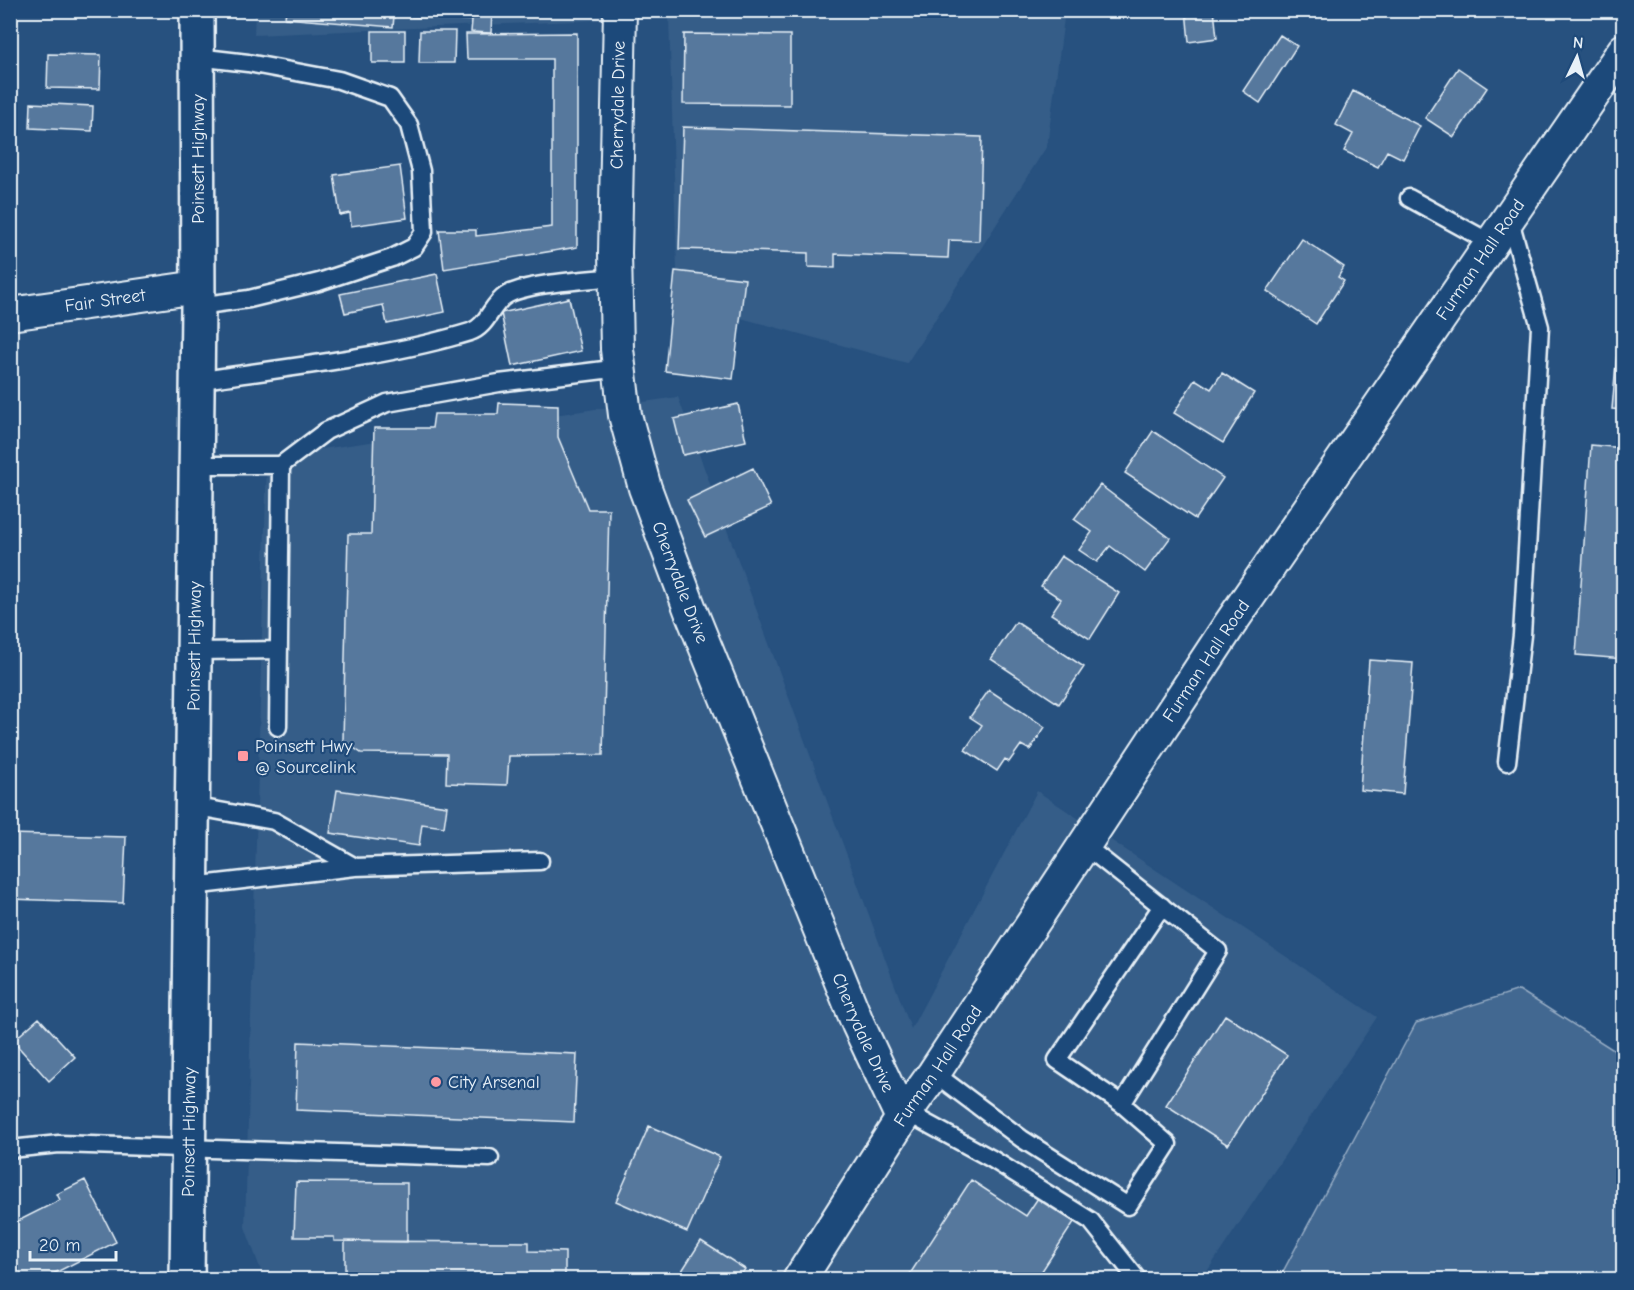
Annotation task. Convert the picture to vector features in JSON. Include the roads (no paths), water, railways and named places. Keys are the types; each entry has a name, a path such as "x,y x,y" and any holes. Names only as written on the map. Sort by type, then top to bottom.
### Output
{"highway":[{"name":"Poinsett Highway","path":"187,1280 198,297 197,10"}],"street":[{"name":"Cherrydale Drive","path":"620,10 616,277 617,349 625,415 645,488 686,598 858,1024 904,1115"},
{"name":"Furman Hall Road","path":"799,1280 904,1115 1230,624 1623,50"},
{"name":"Fair Street","path":"10,314 198,297"}],"lane":[{"path":"197,57 248,63 339,80 390,98 409,125 421,171 424,232 414,247 392,258 319,282 249,299 198,297"},
{"path":"1408,198 1491,243"},
{"path":"1507,762 1522,635 1540,327 1509,217"},
{"path":"197,381 364,355 463,334 474,331 503,297 523,288 616,277"},
{"path":"196,465 281,465 326,431 387,403 499,383 620,368"},
{"path":"278,727 281,465"},
{"path":"194,651 279,650"},
{"path":"192,806 274,821 355,867"},
{"path":"1084,845 1218,951 1122,1104"},
{"path":"192,886 355,867 540,861"},
{"path":"934,1073 1022,1139 1128,1206 1168,1144 1122,1104 1057,1060 1162,906"},
{"path":"904,1115 992,1159 1091,1221 1137,1280"},
{"path":"10,1149 60,1143 490,1158"}],"place":[{"name":"Poinsett Hwy @ Sourcelink","path":"243,756"},
{"name":"City Arsenal","path":"436,1082"}]}
